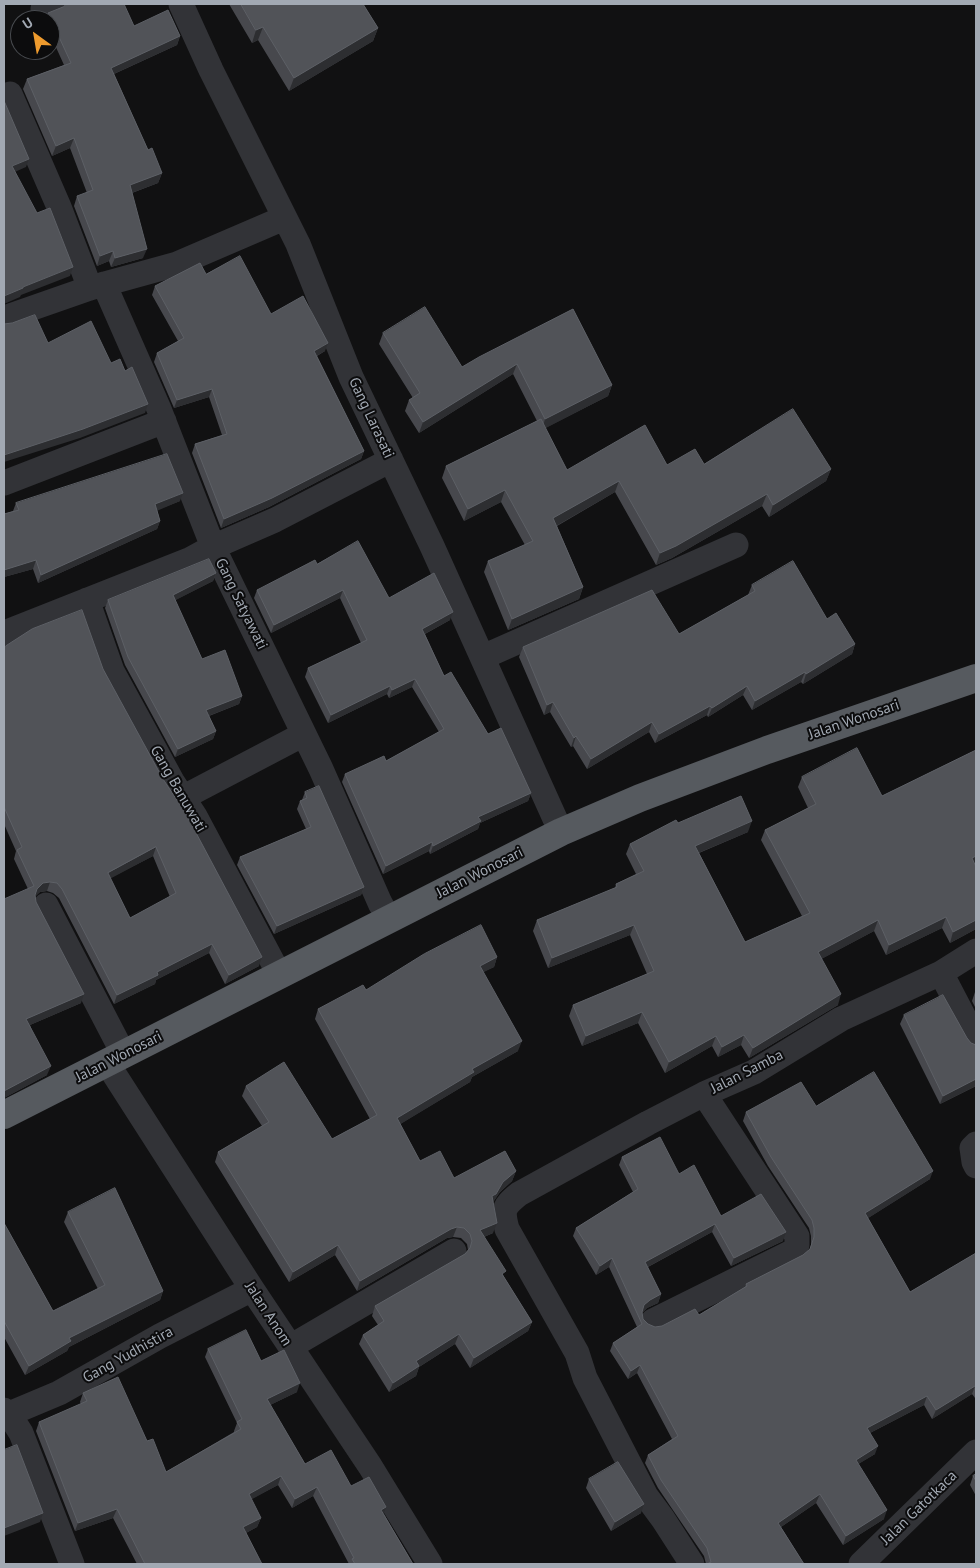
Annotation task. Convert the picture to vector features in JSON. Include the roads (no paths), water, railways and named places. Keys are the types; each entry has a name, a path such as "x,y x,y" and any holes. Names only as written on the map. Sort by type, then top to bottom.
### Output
{"highway":[{"name":"Jalan Wonosari","path":"4,1115 561,832 640,798 766,750 976,678"}],"street":[{"name":"Gang Larasati","path":"181,4 211,70 298,244 351,377 432,546 561,832"},
{"name":"Gang Satyawati","path":"4,96 10,94 59,207 164,421 213,547 321,769 389,919"},
{"path":"4,318 97,286 177,264 284,218"},
{"path":"4,483 164,421"},
{"path":"4,632 190,560 213,547 275,520 391,460"},
{"path":"483,658 736,545"},
{"name":"Gang Banuwati","path":"87,600 112,671 172,781 195,816 279,974"},
{"path":"182,798 304,734"},
{"name":"Jalan Anom","path":"46,905 116,1059 252,1289 370,1466 430,1564"},
{"name":"Jalan Samba","path":"692,1564 664,1519 646,1496 585,1378 577,1353 507,1229 504,1210 507,1204 519,1194 616,1140 704,1094 754,1072 841,1019 941,973 976,951"},
{"path":"941,973 976,1040"},
{"path":"653,1321 794,1252 797,1245 797,1236 704,1094"},
{"path":"976,1144 972,1148 976,1166"},
{"path":"290,1347 454,1251"},
{"name":"Gang Yudhistira","path":"6,1412 59,1394 160,1336 252,1289"},
{"path":"6,1412 21,1433 72,1564"},
{"name":"Jalan Gatotkaca","path":"861,1564 976,1452"}]}
